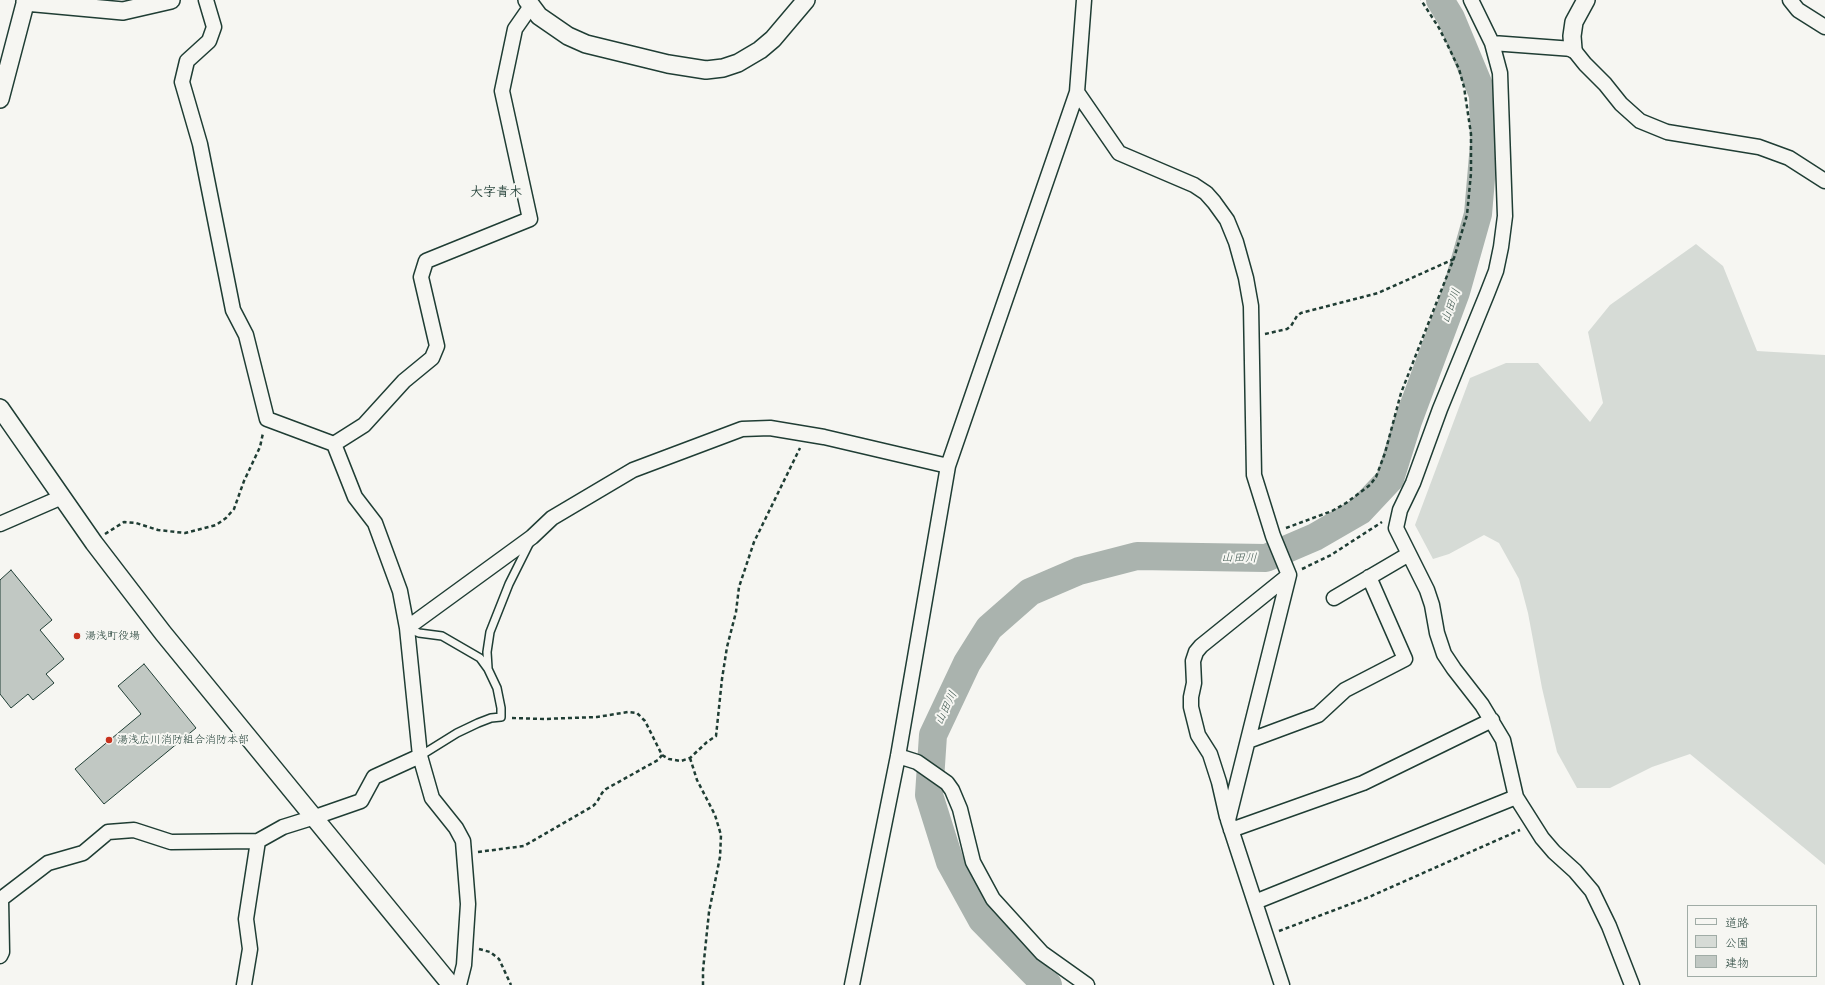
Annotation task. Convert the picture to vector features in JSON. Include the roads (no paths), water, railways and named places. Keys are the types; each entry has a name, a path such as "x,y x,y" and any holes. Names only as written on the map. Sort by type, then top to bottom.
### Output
{"street":[{"path":"0,99 26,1 123,11 171,0"},
{"path":"206,0 214,27 209,42 187,61 182,82 200,144 233,310 246,335 267,419 334,444 355,497 375,522 400,591 407,628 420,756 432,798 461,836 463,841 468,904 464,965 459,985"},
{"path":"334,444 364,425 404,381 432,358 437,346 421,277 426,261 530,220 502,92 515,29 529,3 539,16 568,36 586,44 668,64 706,70 723,68 738,63 760,50 773,39 806,0"},
{"path":"852,985 898,756 948,466 1077,92 1084,0"},
{"path":"1471,0 1492,43 1500,73 1504,135 1505,216 1501,247 1496,271 1440,409 1413,483 1400,510 1396,528 1427,590 1432,605 1437,633 1444,654 1492,720 1503,740 1516,796 1554,852 1592,891 1609,926 1632,985"},
{"path":"1586,0 1574,22 1572,36 1573,49 1621,104 1640,121 1667,132 1759,147 1789,158 1825,181"},
{"path":"1790,0 1798,10 1825,27"},
{"path":"1492,43 1573,49"},
{"path":"1077,92 1119,154 1194,185 1206,193 1227,220 1236,242 1246,278 1251,306 1254,475 1273,535 1288,573 1248,741 1230,825"},
{"path":"0,408 94,543 163,633 451,985"},
{"path":"407,628 532,537 552,518 633,470 742,429 770,428 807,434 948,466"},
{"path":"0,524 62,497"},
{"path":"1334,598 1409,554"},
{"path":"1282,985 1230,825 1210,754 1198,734 1191,707 1191,698 1194,683 1193,661 1196,652 1201,646 1288,573"},
{"path":"1248,741 1318,715 1345,690 1405,659 1369,577"},
{"path":"1230,825 1363,783 1492,720"},
{"path":"0,956 2,952 1,899 48,863 83,853 108,832 134,830 171,842 258,841 283,827 315,818 361,801 374,776 420,756"},
{"path":"898,756 909,758 917,762 947,783 952,790 960,809 973,862 994,899 1042,953 1087,985"},
{"path":"1255,902 1516,796"},
{"path":"244,985 250,949 246,919 258,841"}],"lane":[{"path":"488,669 487,652 490,632 509,584 532,537"},
{"path":"407,628 419,633 442,636 480,658 488,669 497,688 501,716 478,723 457,733 420,756"}],"waterway":[{"name":"山田川","path":"1048,985 1042,981 982,920 950,862 929,795 933,735 967,663 989,628 1030,592 1079,571 1137,556 1266,558 1315,537 1360,511 1390,479 1408,421 1456,292 1478,214 1484,144 1483,95 1451,18 1440,0"}],"place":[{"name":"湯浅町役場","path":"77,636"},
{"name":"湯浅広川消防組合消防本部","path":"109,740"}],"district":[{"name":"大字青木","path":"496,192"}]}
